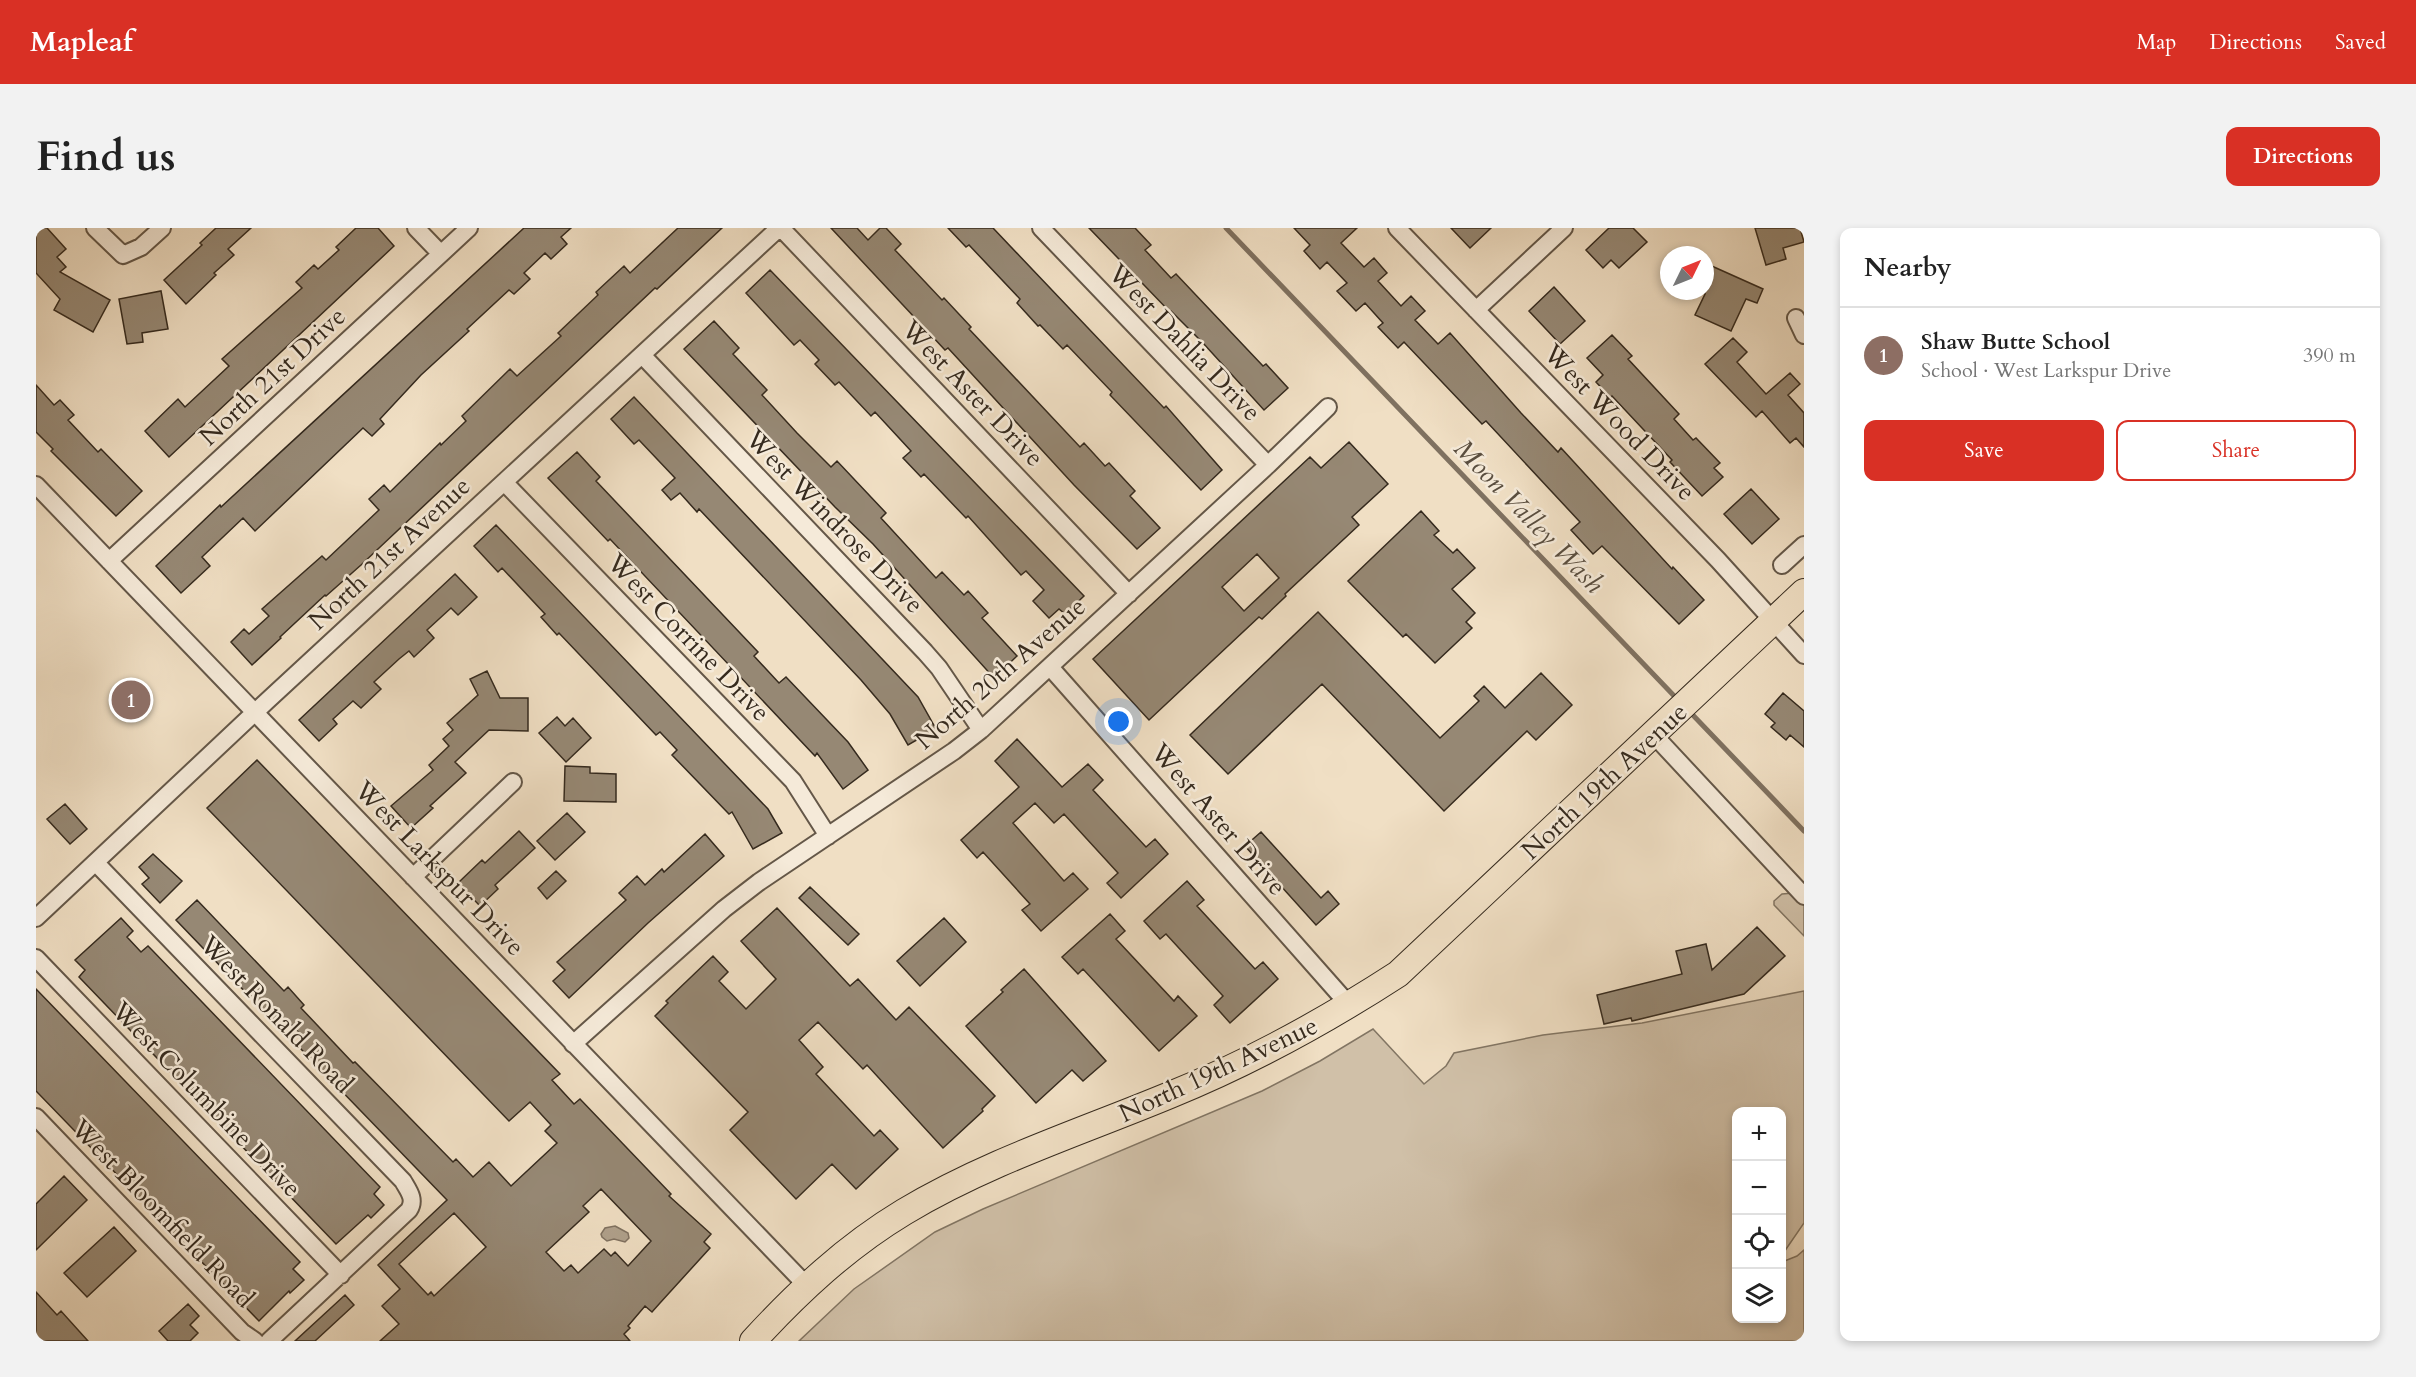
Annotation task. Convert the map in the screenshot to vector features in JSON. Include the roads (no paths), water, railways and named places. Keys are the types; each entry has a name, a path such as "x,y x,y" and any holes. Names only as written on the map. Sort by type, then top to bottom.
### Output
{"main road":[{"name":"North 19th Avenue","path":"753,1341 807,1286 868,1235 904,1212 1006,1160 1172,1094 1274,1048 1349,1005 1406,966 1804,592"}],"street":[{"path":"95,228 123,255 141,247 162,228"},
{"path":"416,228 441,254"},
{"name":"North 21st Drive","path":"109,561 469,228"},
{"name":"North 21st Avenue","path":"36,918 254,712 780,228"},
{"name":"West Aster Drive","path":"780,228 1129,594"},
{"name":"West Dahlia Drive","path":"1041,228 1268,465"},
{"name":"West Wood Drive","path":"1397,228 1718,560 1804,655"},
{"path":"1476,310 1564,228"},
{"path":"1804,323 1796,318 1804,335"},
{"name":"West Windrose Drive","path":"642,355 925,652 939,668 981,730"},
{"name":"North 20th Avenue","path":"573,1044 715,916 759,882 954,751 981,730 1268,465 1328,406"},
{"name":"West Corrine Drive","path":"504,482 792,781 828,837"},
{"name":"West Larkspur Drive","path":"36,485 807,1286"},
{"path":"1782,566 1804,545"},
{"name":"West Aster Drive","path":"1050,667 1349,1005"},
{"path":"1653,734 1683,752 1804,882"},
{"path":"1653,734 1804,896"},
{"path":"413,877 513,782"},
{"name":"West Ronald Road","path":"96,863 403,1181 412,1197 412,1206 341,1275"},
{"name":"West Columbine Drive","path":"36,958 341,1275"},
{"name":"West Bloomfield Road","path":"36,1118 234,1324 255,1341"},
{"path":"269,1341 341,1275"}],"waterway":[{"name":"Moon Valley Wash","path":"1226,228 1679,701"},
{"name":"Moon Valley Wash","path":"1688,710 1804,831"}],"place":[{"name":"Shaw Butte School","path":"131,700"}]}
